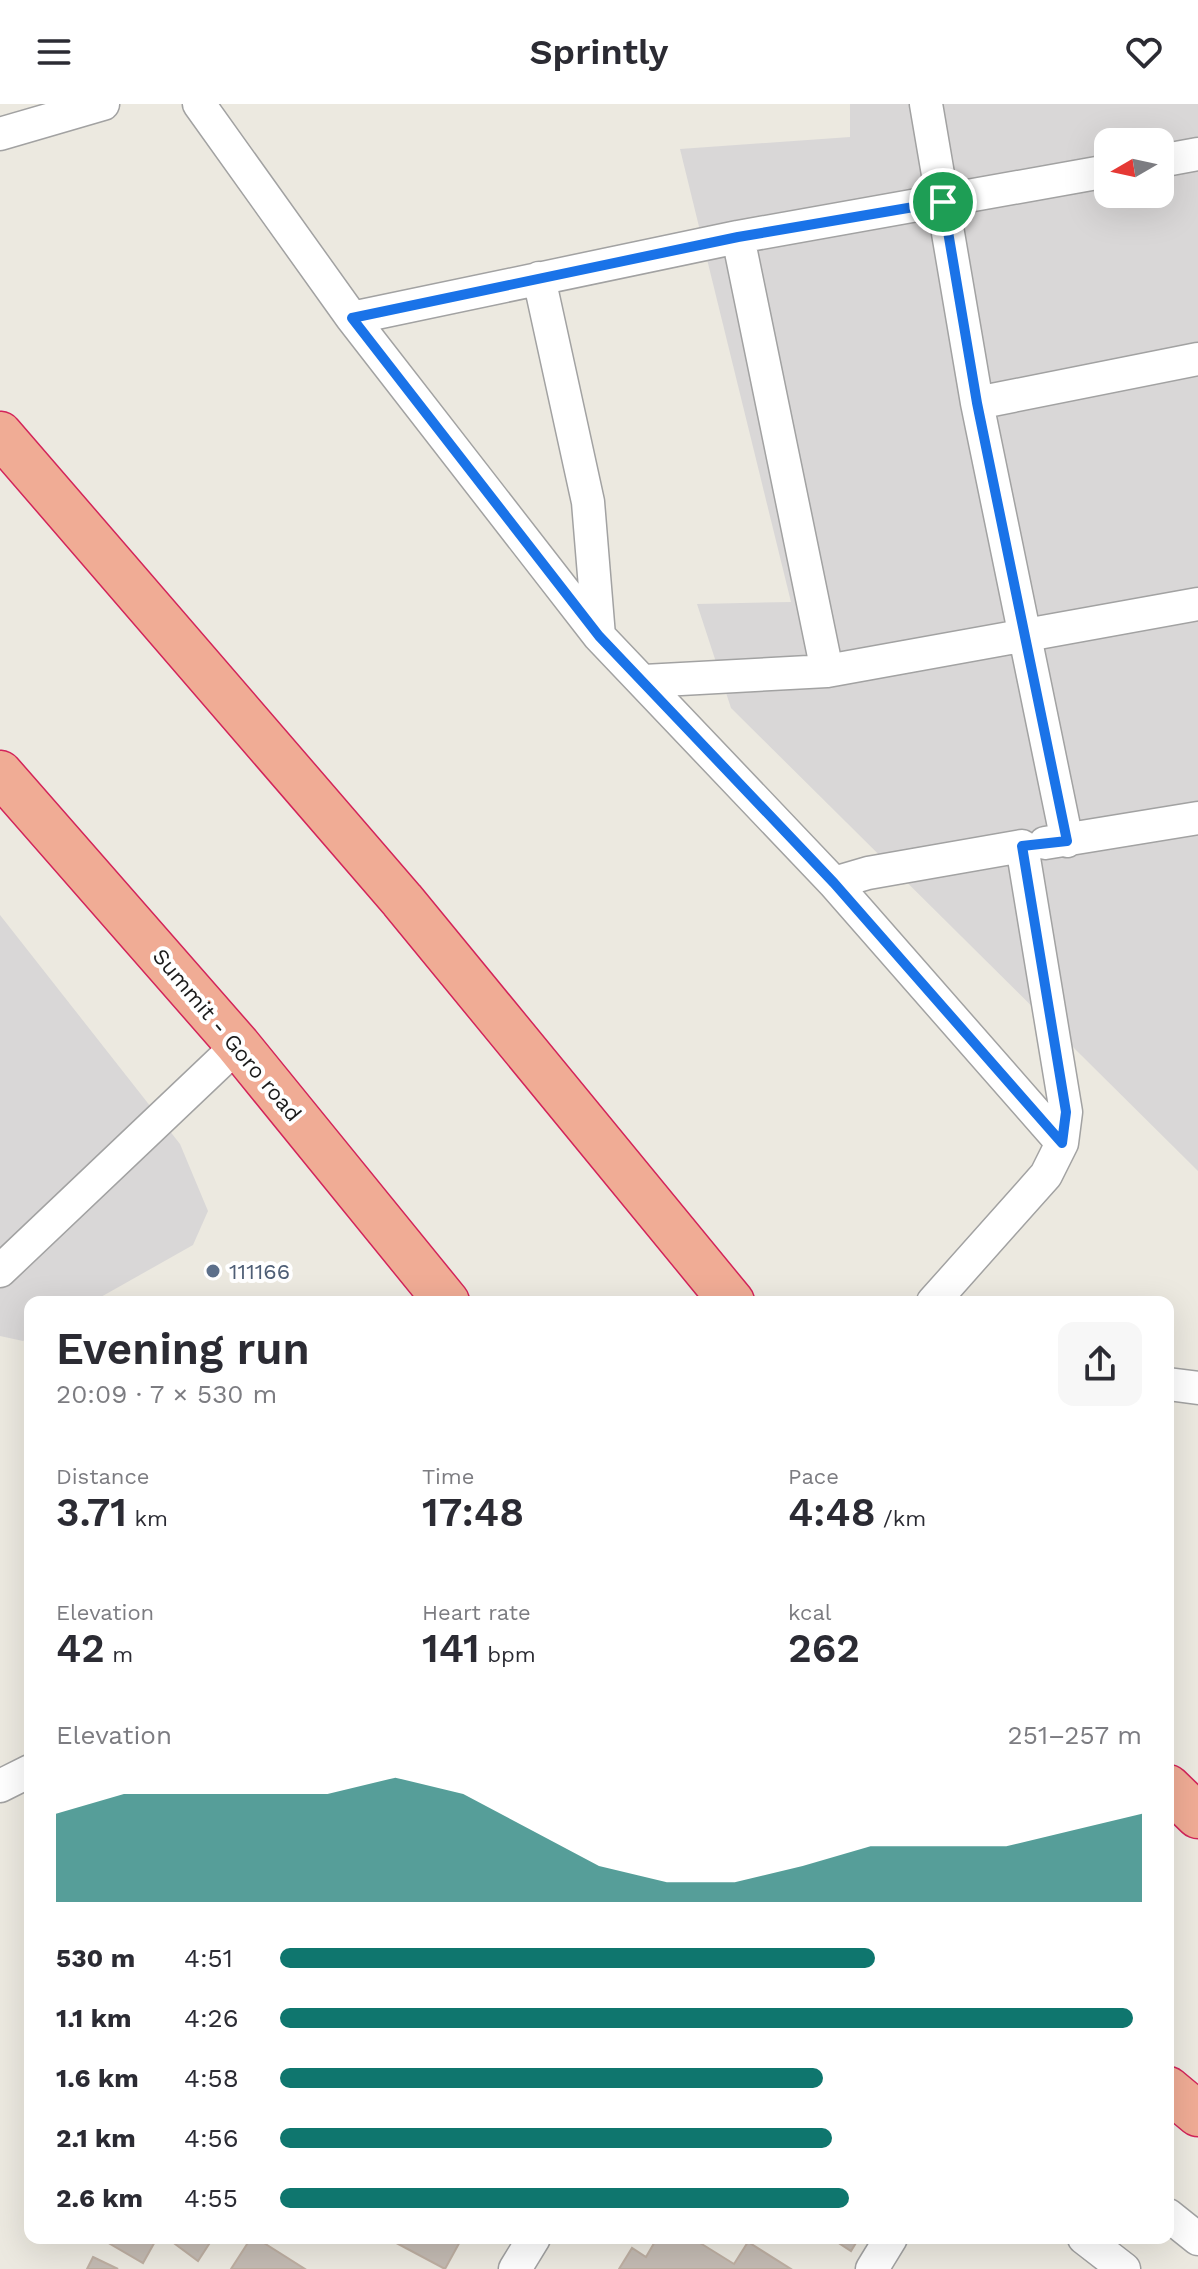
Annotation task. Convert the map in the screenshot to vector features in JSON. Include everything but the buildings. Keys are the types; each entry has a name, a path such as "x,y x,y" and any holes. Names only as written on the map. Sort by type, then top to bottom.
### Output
{"highway":[{"path":"0,434 402,900 727,1296"},
{"name":"Summit - Goro road","path":"0,773 238,1045 442,1296"},
{"path":"1174,1793 1198,1816"},
{"path":"1174,2094 1198,2114"}],"street":[{"path":"0,134 103,104"},
{"path":"199,104 352,318 599,636 834,883 1062,1143"},
{"path":"926,104 977,403 1067,841"},
{"path":"1174,158 1198,154"},
{"path":"352,318 738,237 1094,174"},
{"path":"738,237 827,671"},
{"path":"539,278 588,502 599,636"},
{"path":"977,403 1198,359"},
{"path":"644,681 827,671 1198,604"},
{"path":"834,883 868,873 1198,818"},
{"path":"938,1296 1046,1175 1062,1143 1066,1112 1022,846"},
{"path":"0,1271 238,1045"},
{"path":"1174,1385 1198,1388"},
{"path":"0,1786 24,1774"},
{"path":"1174,2220 1198,2239"},
{"path":"515,2269 530,2244"},
{"path":"872,2269 887,2244"},
{"path":"1092,2244 1124,2269"}],"shaded area":[{"path":"850,104 1198,104 1198,1171 731,708 697,604 791,602 680,149 850,137"},
{"path":"0,915 180,1144 208,1211 193,1245 103,1296 24,1296 24,1340 0,1336"}],"place":[{"name":"111166","path":"213,1271"}],"route":[{"path":"943,202 977,403 1067,841 1022,846 1066,1112 1062,1143 834,883 599,636 352,318 738,237 943,202"}]}
